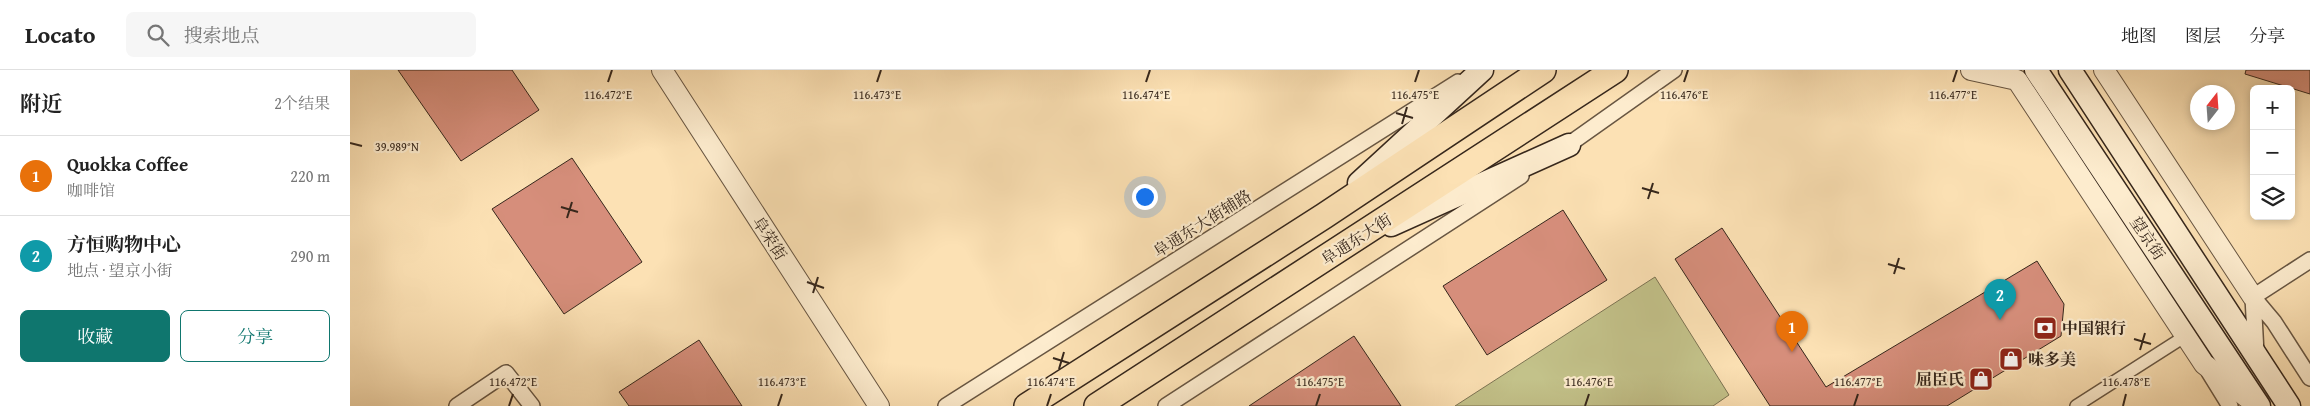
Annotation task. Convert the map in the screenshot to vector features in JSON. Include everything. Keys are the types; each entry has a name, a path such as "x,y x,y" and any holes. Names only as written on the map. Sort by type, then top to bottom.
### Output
{"main road":[{"path":"1324,216 1482,70"},
{"path":"1027,406 1324,216 1543,70"},
{"name":"阜通东大街","path":"1097,406 1615,70"},
{"name":"望京街","path":"2036,70 2259,406"},
{"path":"2070,70 2290,406"},
{"path":"1349,244 1569,145"}],"street":[{"name":"阜荣街","path":"662,70 878,406"},
{"name":"阜通东大街辅路","path":"946,406 1476,70"},
{"path":"1166,406 1569,145 1674,70"},
{"path":"1971,70 2017,80 2187,335 2230,406"},
{"path":"2104,70 2253,297 2274,322 2310,378"},
{"path":"2253,297 2310,260"},
{"path":"2253,297 2256,353"},
{"path":"2076,406 2187,335"},
{"path":"2204,364 2259,406"},
{"path":"457,406 506,374 532,406"}],"shaded area":[{"path":"1655,277 1729,395 1713,406 1455,406"}],"building":[{"path":"398,70 512,70 539,110 461,161"},
{"path":"2246,70 2310,70 2310,94 2295,89 2295,85 2281,85 2245,74"},
{"path":"572,158 642,262 564,314 492,209"},
{"path":"1563,210 1607,280 1487,355 1443,286"},
{"path":"1722,228 1826,387 2037,261 2064,304 2061,336 1947,406 1770,406 1675,259"},
{"path":"1354,336 1401,406 1249,406"},
{"path":"699,340 742,406 629,406 619,392"}],"place":[{"name":"方恒购物中心","path":"2000,320"},
{"name":"中国银行","path":"2045,328"},
{"name":"Quokka Coffee","path":"1792,352"},
{"name":"味多美","path":"2011,359"},
{"name":"屈臣氏","path":"1981,379"}]}
